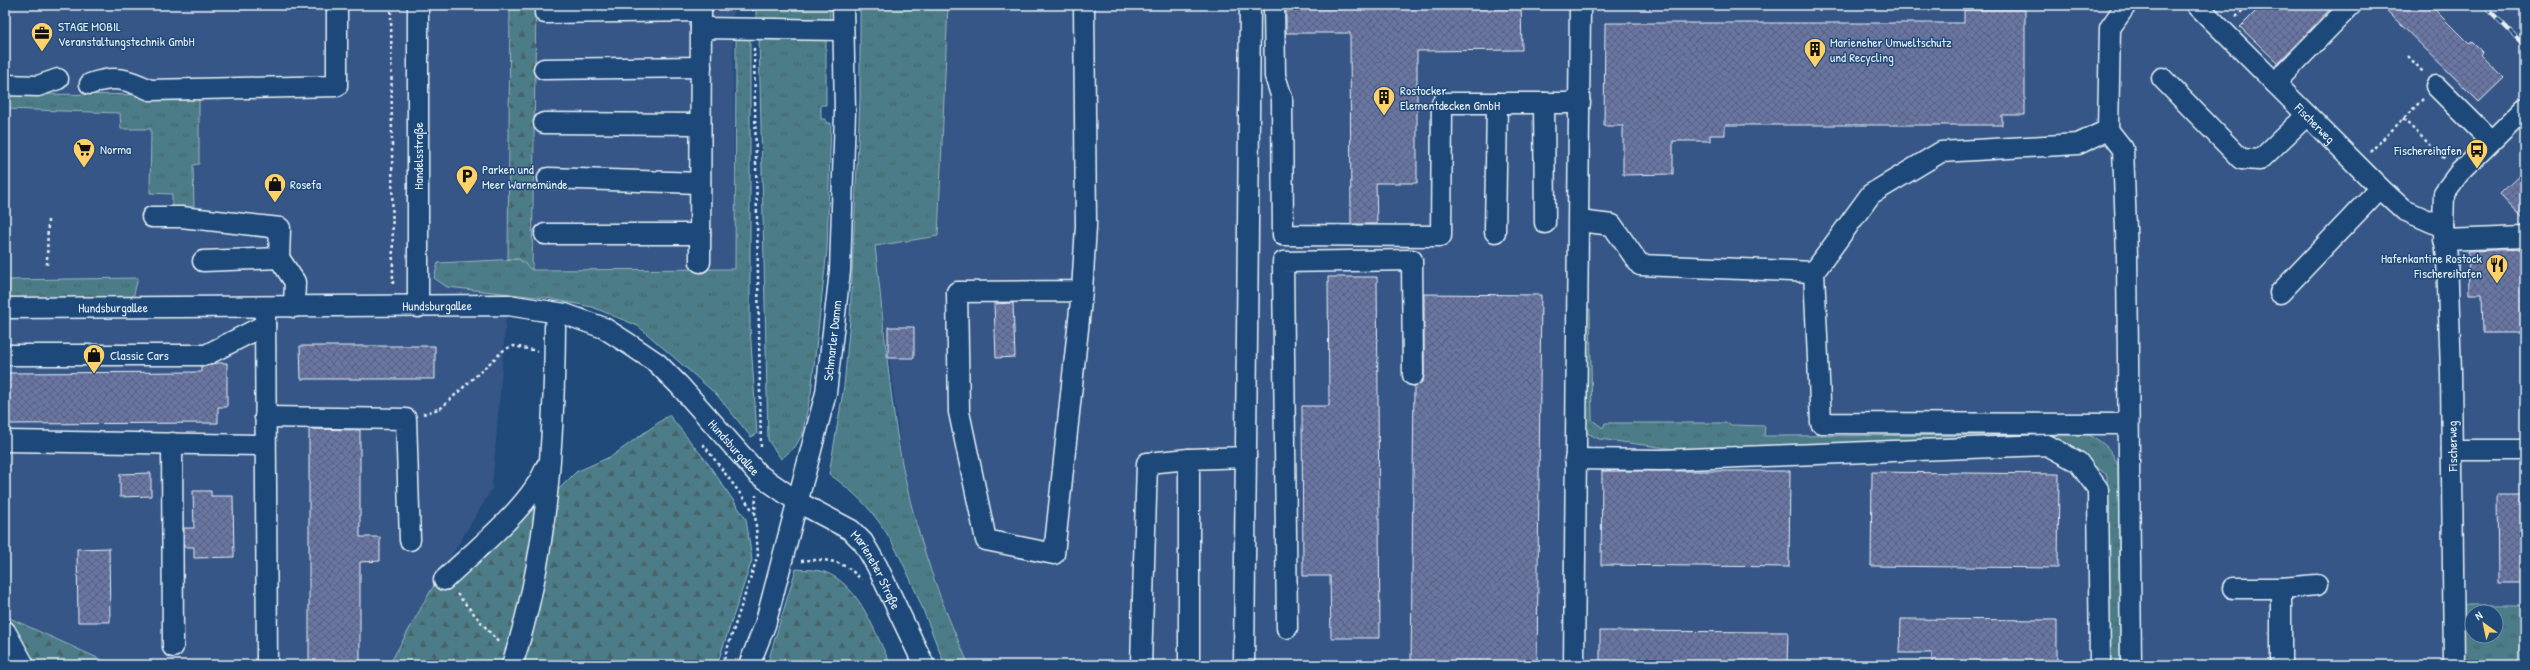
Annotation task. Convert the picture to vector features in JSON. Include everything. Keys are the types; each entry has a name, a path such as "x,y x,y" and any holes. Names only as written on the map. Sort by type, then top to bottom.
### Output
{"street":[{"path":"90,84 101,80 126,78 150,90 336,86 337,5"},
{"name":"Handelsstraße","path":"418,5 418,307"},
{"name":"Schmarler Damm","path":"749,665 765,625 826,393 840,271 845,112 843,5"},
{"path":"1082,291 957,292 959,412 986,540 1054,554 1082,291 1086,226 1084,5"},
{"path":"1244,665 1250,5"},
{"path":"1274,5 1275,76 1282,98 1283,235 1441,236 1442,103 1580,103"},
{"path":"1574,665 1580,5"},
{"path":"2126,5 2110,28 2108,130 2123,149 2127,256 2131,665"},
{"name":"Fischerweg","path":"2197,5 2380,188 2404,210 2443,233"},
{"path":"2275,83 2351,5"},
{"path":"545,13 701,15 753,28 843,30"},
{"path":"700,262 701,15"},
{"path":"544,69 701,67"},
{"path":"2162,78 2241,159 2260,160 2307,115"},
{"path":"5,85 38,86 58,79"},
{"path":"2436,86 2491,141"},
{"path":"1495,232 1496,103"},
{"path":"1544,103 1545,223"},
{"name":"Fischerweg","path":"2454,665 2451,364 2443,233 2444,193 2459,173 2525,108"},
{"path":"544,123 700,124"},
{"path":"2108,130 2078,144 1941,152 1871,194 1814,272 1821,423 2128,424"},
{"path":"548,178 700,183"},
{"path":"2280,293 2380,188"},
{"path":"152,217 180,217 280,228 279,258 295,282 294,307"},
{"path":"1579,221 1612,225 1640,265 1814,272"},
{"path":"2443,233 2525,237"},
{"path":"545,234 700,234"},
{"path":"203,260 279,258"},
{"path":"1287,628 1283,262 1412,260 1413,375"},
{"name":"Hundsburgallee","path":"5,308 265,316 294,307 508,305 564,314 604,328 657,364 758,474 798,502"},
{"path":"5,355 206,355 265,316"},
{"path":"265,316 267,665"},
{"path":"513,662 536,568 552,448 555,327"},
{"path":"265,417 406,419 410,540"},
{"path":"5,440 265,445"},
{"path":"172,443 173,647"},
{"path":"1575,459 1662,460 2047,445 2078,462 2098,489 2100,665"},
{"path":"444,580 511,516 541,481 552,448"},
{"path":"2452,450 2525,450"},
{"path":"1141,665 1147,463 1189,458 1246,457"},
{"path":"1189,458 1189,665"},
{"name":"Marieneher Straße","path":"798,502 851,530 863,542 877,566 924,665"},
{"path":"2233,588 2317,586"},
{"path":"2281,588 2281,665"},
{"path":"5,631 24,665"}],"path":[{"path":"391,5 393,307"},
{"path":"753,5 761,444"},
{"path":"2357,165 2436,86"},
{"path":"2403,119 2459,173"},
{"path":"48,218 48,265"},
{"path":"406,419 442,408 504,349 514,346 539,351"},
{"path":"722,665 758,555 755,512"},
{"path":"797,562 815,560 845,565 864,583"},
{"path":"444,580 513,662"}],"shaded area":[{"path":"5,5 512,5 511,256 492,489 439,576 389,665 113,665 5,616"},
{"path":"536,5 733,5 735,269 532,270"},
{"path":"948,5 2525,5 2525,665 969,665 955,634 924,549 904,474 875,246 938,236"}],"green space":[{"path":"510,5 536,5 532,270 519,259 508,259"},
{"path":"706,5 747,5 747,10 706,8"},
{"path":"756,5 830,5 830,20 756,20"},
{"path":"860,5 948,5 938,236 875,246 894,417 904,474 916,523 931,571 949,619 969,665 945,665 914,588 886,533 871,511 848,489 829,474 844,386 850,319 860,99"},
{"path":"826,36 826,105 821,105 821,119 826,119 826,123 831,123 827,250 811,393 802,435 795,447 781,459 768,440 759,38"},
{"path":"736,39 750,39 750,327 757,434 751,437 717,395 638,326 592,307 547,298 447,287 434,278 438,263 519,259 533,270 735,269"},
{"path":"5,94 199,95 199,164 193,165 194,210 172,211 172,194 150,193 151,129 121,129 120,113 5,109"},
{"path":"138,278 133,298 5,301 5,280"},
{"path":"1584,309 1590,309 1592,420 1603,428 1605,423 1728,423 1731,425 1765,426 1764,436 2089,435 2099,441 2110,451 2118,466 2120,665 2108,665 2107,475 2060,440 1895,441 1890,446 1682,450 1599,439 1583,431"},
{"path":"669,415 707,462 746,519 752,560 717,665 389,665 439,576 538,481 559,489 576,472 612,456"},
{"path":"796,569 816,570 827,573 839,580 849,589 866,613 891,665 767,665"},
{"path":"2459,605 2464,605 2464,644 2504,644 2504,605 2525,605 2525,665 2460,665"},
{"path":"5,616 113,665 5,665"}],"building":[{"name":"Rostocker Elementdecken GmbH","path":"1286,5 1521,5 1522,50 1417,51 1417,183 1376,183 1377,224 1351,224 1350,33 1286,33"},
{"path":"2262,5 2334,5 2278,63 2240,27"},
{"path":"2381,5 2430,5 2469,44 2472,42 2482,52 2480,55 2504,78 2479,102"},
{"name":"Marieneher Umweltschutz und Recycling","path":"1964,10 2025,10 2025,115 2002,115 2002,125 1725,125 1725,135 1710,135 1710,141 1673,141 1673,174 1623,175 1623,126 1604,126 1605,23 1964,23"},
{"path":"2525,170 2525,220 2500,194"},
{"name":"Hafenkantine Rostock Fischereihafen","path":"2525,249 2525,333 2483,333 2482,294 2469,294 2468,251"},
{"path":"1328,277 1377,277 1380,638 1331,638 1330,576 1303,576 1302,406 1329,406"},
{"path":"1424,294 1541,295 1537,665 1411,665 1414,386 1423,381 1424,375"},
{"path":"1013,303 1015,357 996,358 994,304"},
{"path":"888,327 914,327 914,358 888,358"},
{"path":"300,346 435,346 435,379 301,379"},
{"path":"216,363 227,363 227,407 218,407 218,423 5,424 5,373 201,372 201,366"},
{"path":"309,429 360,430 360,537 380,537 380,561 360,562 360,662 309,662"},
{"path":"1602,471 1790,471 1789,567 1601,565"},
{"path":"1872,472 2059,474 2058,568 1871,566"},
{"path":"151,473 151,496 120,497 120,474"},
{"path":"193,491 211,491 211,496 233,496 234,557 194,558 194,547 184,547 184,528 194,528"},
{"path":"2497,494 2525,494 2525,583 2498,583"},
{"path":"109,548 110,622 78,622 77,549"},
{"path":"1901,619 2057,620 2057,665 1932,665 1932,653 1900,653"},
{"path":"1600,631 1788,632 1787,665 1600,665"}],"railway":[{"path":"2484,5 2525,46"}],"place":[{"name":"STAGE MOBIL Veranstaltungstechnik GmbH","path":"42,52"},
{"name":"Marieneher Umweltschutz und Recycling","path":"1815,68"},
{"name":"Rostocker Elementdecken GmbH","path":"1384,116"},
{"name":"Norma","path":"84,168"},
{"name":"Fischereihafen","path":"2477,170"},
{"name":"Parken und Meer Warnemünde","path":"467,196"},
{"name":"Rosefa","path":"275,204"},
{"name":"Hafenkantine Rostock Fischereihafen","path":"2497,284"},
{"name":"Classic Cars","path":"94,374"}]}
